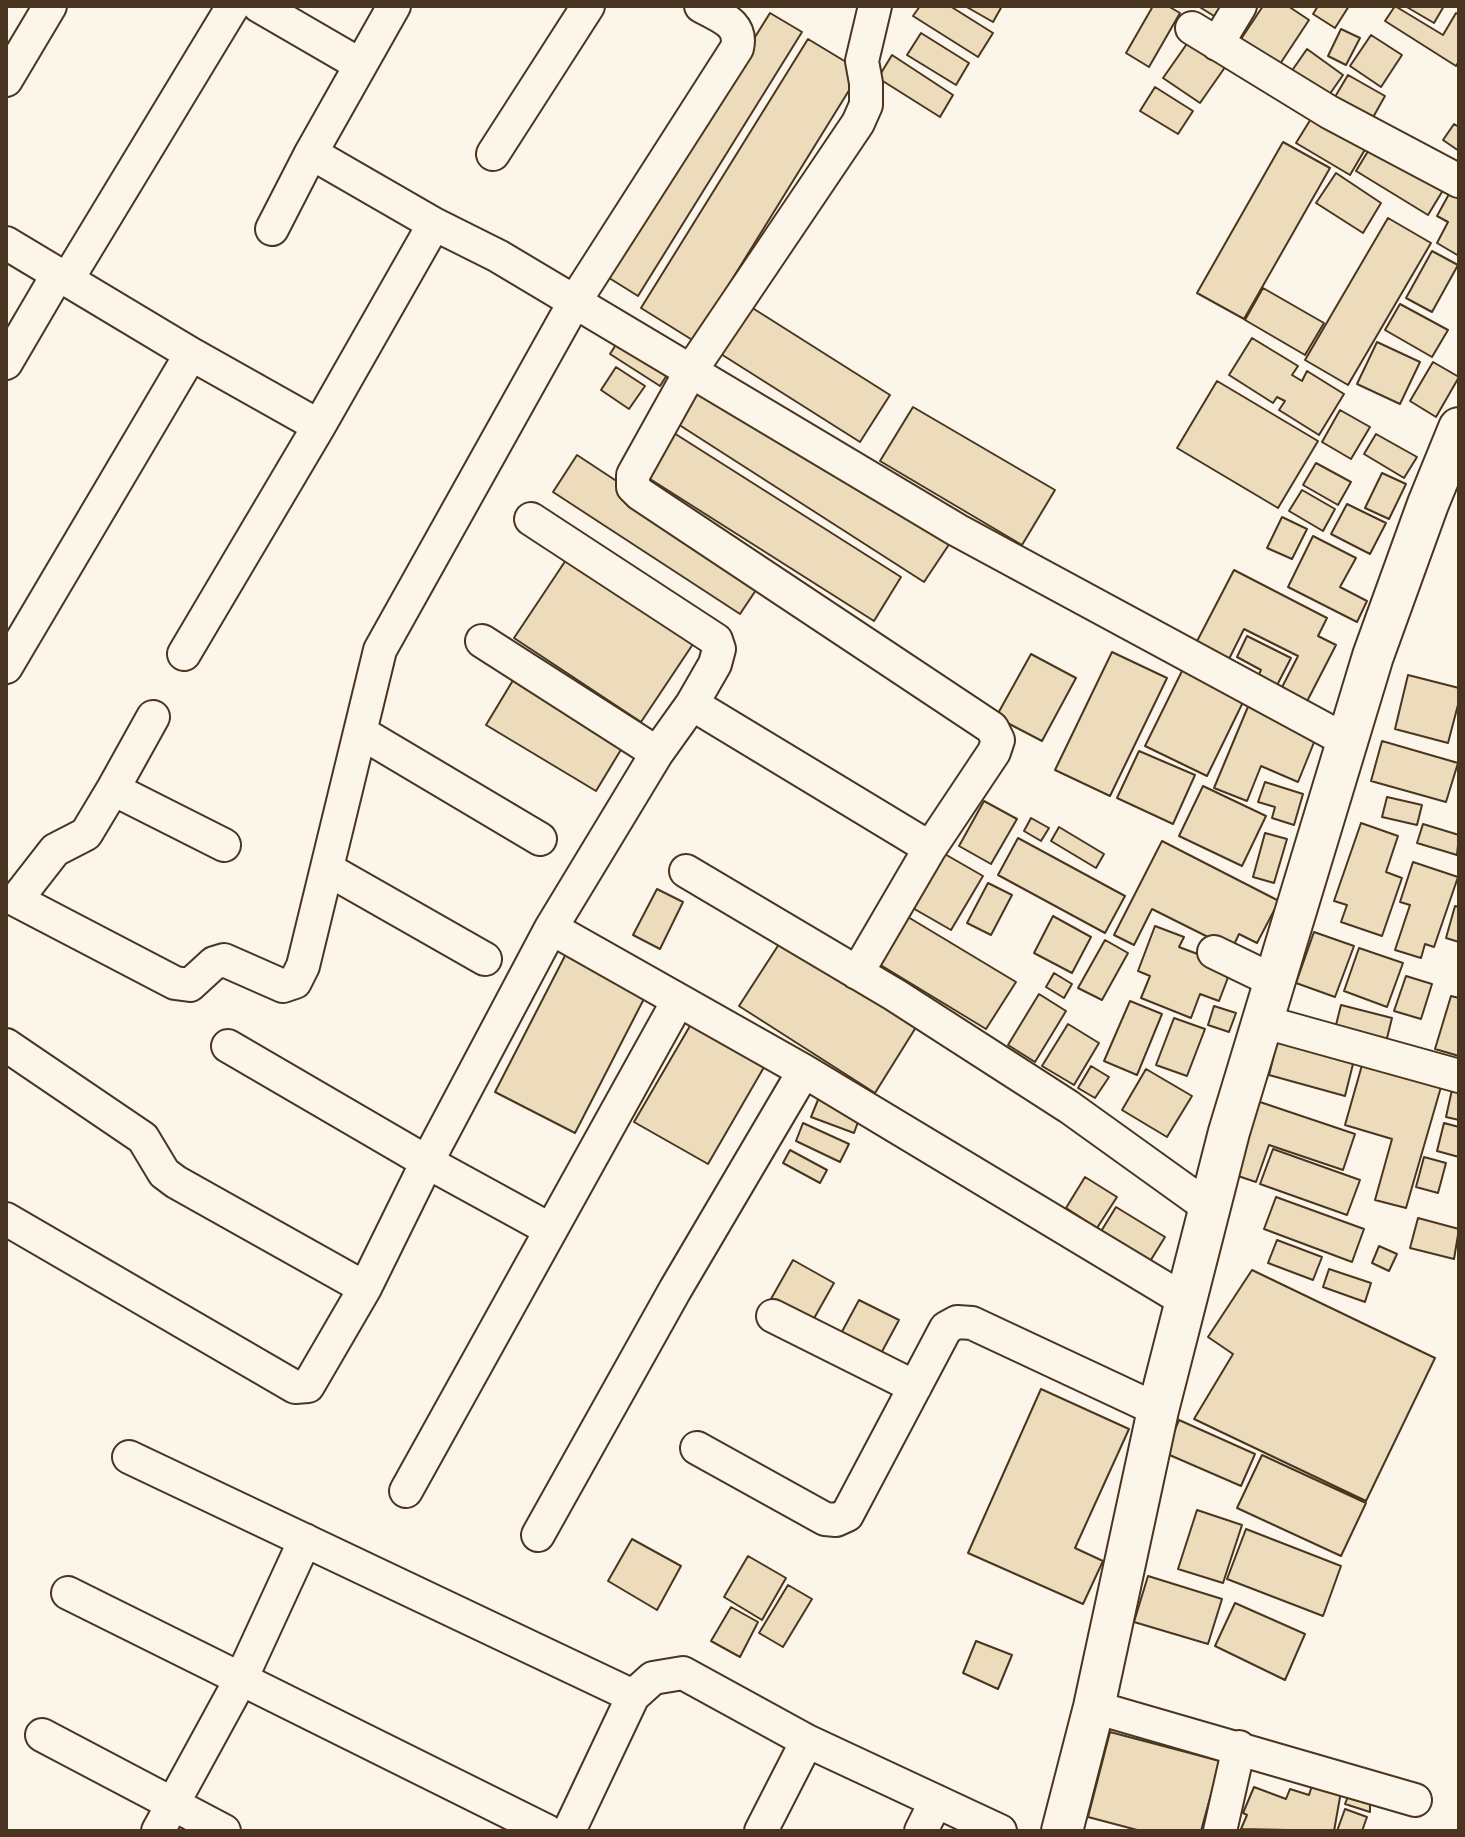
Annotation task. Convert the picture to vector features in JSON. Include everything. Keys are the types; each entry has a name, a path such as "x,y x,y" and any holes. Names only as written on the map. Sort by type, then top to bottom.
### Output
{"street":[{"path":"8,71 50,6"},
{"path":"6,363 233,6"},
{"path":"259,6 359,64"},
{"path":"272,229 359,64 394,6"},
{"path":"493,154 588,6"},
{"path":"153,717 86,834 55,850 9,902 175,983 190,985 214,963 224,960 283,986 295,982 303,966 380,650 575,301 737,48 740,37 735,26 701,6"},
{"path":"857,973 930,848 994,752 998,740 992,728 640,494 633,487 633,475 692,369 858,123 866,105 862,61 875,6"},
{"path":"1240,6 1205,36 1329,112 1459,181"},
{"path":"311,153 434,224 498,256 692,369 957,530 1347,741"},
{"path":"184,654 434,224"},
{"path":"6,243 191,354 319,426"},
{"path":"6,667 191,354"},
{"path":"1062,1831 1094,1707 1158,1410 1229,1132 1383,628 1459,428"},
{"path":"6,1219 295,1387 308,1386 365,1288 427,1162 551,928 657,753 692,704 715,664 719,649 716,640 531,519"},
{"path":"482,641 657,753"},
{"path":"692,704 930,848"},
{"path":"360,732 540,839"},
{"path":"113,789 224,845"},
{"path":"327,869 485,959"},
{"path":"686,871 895,995 1069,1107 1211,1209"},
{"path":"551,928 804,1071 1186,1301"},
{"path":"1214,952 1274,981"},
{"path":"406,1491 678,1001"},
{"path":"1261,1021 1459,1076"},
{"path":"6,1045 143,1138 164,1173 176,1182 365,1288"},
{"path":"228,1046 551,1230"},
{"path":"538,1535 675,1290 804,1071"},
{"path":"773,1316 915,1387"},
{"path":"697,1448 825,1519 836,1520 847,1515 946,1328 957,1322 972,1323 1158,1410"},
{"path":"129,1457 633,1696"},
{"path":"165,1817 241,1679 305,1540"},
{"path":"68,1593 547,1831"},
{"path":"569,1831 633,1696 653,1678 683,1673 807,1741 1000,1831"},
{"path":"1094,1707 1415,1800"},
{"path":"42,1735 165,1817 224,1831"},
{"path":"761,1831 807,1741"},
{"path":"1220,1831 1239,1747"},
{"path":"921,1831 936,1801"}],"building":[{"path":"920,6 950,6 993,33 978,57 913,16"},
{"path":"965,6 1002,6 993,22"},
{"path":"1153,6 1168,6 1180,13 1149,67 1126,53"},
{"path":"1198,6 1232,6 1222,21"},
{"path":"1263,6 1288,6 1309,20 1278,67 1239,42"},
{"path":"1318,6 1349,6 1335,28 1313,14"},
{"path":"1395,6 1443,35 1456,13 1459,15 1459,61 1456,66 1385,21"},
{"path":"1405,6 1444,6 1434,23"},
{"path":"770,13 802,32 638,296 606,276"},
{"path":"1341,29 1360,38 1346,65 1328,56"},
{"path":"921,33 969,63 956,85 907,55"},
{"path":"1371,35 1402,55 1381,87 1350,66"},
{"path":"1191,38 1228,63 1200,103 1163,78"},
{"path":"808,39 861,71 694,341 641,308"},
{"path":"1307,49 1343,75 1327,98 1291,72"},
{"path":"892,55 953,95 940,117 878,78"},
{"path":"1348,75 1385,96 1367,128 1329,107"},
{"path":"1155,87 1193,111 1178,134 1140,111"},
{"path":"1317,109 1370,141 1350,175 1296,143"},
{"path":"1454,124 1459,127 1459,151 1443,140"},
{"path":"1283,142 1330,168 1244,319 1197,293"},
{"path":"1373,143 1445,187 1428,215 1356,171"},
{"path":"1336,173 1381,203 1363,233 1316,203"},
{"path":"1454,185 1459,188 1459,256 1437,243 1448,222 1437,216"},
{"path":"1388,218 1431,243 1348,385 1305,360"},
{"path":"1432,251 1458,265 1432,312 1406,298"},
{"path":"1263,288 1324,323 1305,355 1245,320"},
{"path":"743,302 890,395 860,442 713,349"},
{"path":"1400,304 1448,330 1432,357 1385,330"},
{"path":"624,332 674,364 660,386 610,354"},
{"path":"1252,338 1298,366 1292,375 1302,381 1307,371 1344,394 1319,435 1279,410 1285,401 1277,397 1273,403 1229,375"},
{"path":"1377,342 1420,362 1400,404 1357,384"},
{"path":"1433,362 1459,377 1436,417 1410,401"},
{"path":"616,367 645,386 629,409 601,390"},
{"path":"695,379 950,543 924,582 670,419"},
{"path":"1217,381 1318,441 1278,508 1177,448"},
{"path":"913,407 1055,490 1022,545 880,461"},
{"path":"1340,410 1370,427 1351,459 1322,442"},
{"path":"666,428 901,577 874,621 639,472"},
{"path":"1376,434 1417,457 1404,478 1364,454"},
{"path":"577,455 764,578 740,614 553,492"},
{"path":"1316,463 1351,482 1338,505 1303,485"},
{"path":"1382,473 1406,484 1389,519 1365,508"},
{"path":"1302,490 1335,509 1323,531 1289,511"},
{"path":"1347,504 1386,523 1370,554 1331,534"},
{"path":"1282,517 1307,529 1292,559 1267,548"},
{"path":"1313,536 1356,558 1340,587 1367,601 1357,622 1288,587"},
{"path":"570,554 697,638 641,722 514,638"},
{"path":"1234,570 1327,618 1318,636 1336,645 1301,713 1276,699 1298,656 1244,629 1227,663 1194,647"},
{"path":"1247,636 1291,658 1272,695 1253,686 1261,670 1237,657"},
{"path":"1112,652 1167,678 1110,796 1055,770"},
{"path":"1031,654 1076,678 1042,741 996,717"},
{"path":"1184,667 1246,696 1207,776 1145,746"},
{"path":"518,672 628,738 596,791 486,725"},
{"path":"1408,675 1459,688 1459,701 1448,743 1395,729"},
{"path":"1252,697 1319,730 1298,782 1261,766 1247,801 1214,788"},
{"path":"1382,741 1458,763 1446,802 1371,781"},
{"path":"1139,751 1195,775 1173,824 1117,798"},
{"path":"1265,782 1303,794 1294,825 1272,818 1275,807 1258,802"},
{"path":"1203,786 1266,816 1242,866 1179,836"},
{"path":"1387,797 1422,805 1417,825 1382,817"},
{"path":"984,801 1017,819 991,864 959,846"},
{"path":"1031,818 1049,828 1041,841 1024,831"},
{"path":"1361,823 1398,836 1386,872 1402,878 1382,936 1341,922 1347,905 1334,901"},
{"path":"1423,824 1459,835 1457,855 1417,843"},
{"path":"1059,827 1104,854 1096,868 1051,841"},
{"path":"1265,833 1287,839 1274,883 1253,877"},
{"path":"1018,838 1125,896 1105,933 998,875"},
{"path":"1162,841 1279,901 1257,943 1239,934 1232,949 1152,909 1134,945 1114,935"},
{"path":"936,849 983,876 951,930 904,903"},
{"path":"1413,862 1458,877 1434,947 1425,944 1421,958 1395,950 1410,905 1400,902"},
{"path":"988,883 1012,895 991,935 967,923"},
{"path":"657,889 683,902 660,949 633,935"},
{"path":"1455,906 1459,907 1459,942 1446,938"},
{"path":"898,911 1016,982 986,1029 869,958"},
{"path":"1053,916 1091,937 1072,973 1034,953"},
{"path":"1155,926 1184,937 1179,947 1232,967 1219,1001 1200,994 1191,1018 1141,998 1150,976 1138,971"},
{"path":"1314,932 1354,946 1335,997 1296,983"},
{"path":"783,938 918,1024 875,1093 739,1006"},
{"path":"1105,940 1128,953 1102,1000 1078,988"},
{"path":"569,948 649,989 575,1133 495,1092"},
{"path":"1359,948 1403,963 1387,1007 1344,991"},
{"path":"1054,973 1072,984 1064,998 1046,987"},
{"path":"1406,976 1432,984 1421,1019 1394,1011"},
{"path":"1039,994 1066,1011 1035,1062 1008,1045"},
{"path":"1451,996 1459,998 1459,1056 1435,1049"},
{"path":"1130,1001 1162,1014 1137,1075 1104,1061"},
{"path":"1341,1005 1392,1018 1386,1042 1335,1029"},
{"path":"1214,1006 1236,1013 1229,1032 1208,1025"},
{"path":"1174,1018 1205,1029 1187,1076 1156,1065"},
{"path":"694,1019 767,1062 708,1164 634,1122"},
{"path":"1068,1024 1099,1043 1074,1085 1042,1066"},
{"path":"1279,1035 1355,1056 1345,1096 1269,1075"},
{"path":"1364,1058 1443,1080 1406,1208 1375,1200 1392,1139 1345,1125"},
{"path":"1091,1066 1109,1077 1095,1098 1078,1088"},
{"path":"1146,1069 1192,1096 1167,1137 1122,1110"},
{"path":"1453,1085 1459,1086 1459,1120 1446,1117"},
{"path":"820,1095 862,1111 854,1133 811,1117"},
{"path":"1257,1101 1355,1134 1343,1170 1269,1145 1256,1182 1232,1174"},
{"path":"803,1123 849,1144 840,1162 796,1141"},
{"path":"1444,1123 1459,1127 1459,1157 1437,1151"},
{"path":"1273,1149 1360,1180 1347,1215 1260,1184"},
{"path":"790,1150 827,1170 820,1183 783,1163"},
{"path":"1424,1157 1446,1163 1438,1193 1416,1187"},
{"path":"1085,1177 1117,1197 1097,1228 1066,1208"},
{"path":"1276,1197 1364,1229 1352,1262 1264,1229"},
{"path":"1116,1207 1165,1237 1149,1263 1100,1233"},
{"path":"1418,1218 1459,1229 1454,1259 1410,1248"},
{"path":"1277,1240 1322,1257 1313,1280 1268,1263"},
{"path":"1379,1246 1397,1254 1389,1271 1372,1263"},
{"path":"793,1260 834,1283 808,1329 767,1306"},
{"path":"1329,1269 1371,1283 1365,1302 1323,1287"},
{"path":"1252,1270 1435,1358 1366,1501 1194,1419 1233,1354 1208,1337"},
{"path":"859,1300 899,1320 878,1359 838,1339"},
{"path":"1041,1389 1129,1429 1075,1548 1103,1561 1083,1604 968,1553"},
{"path":"1179,1420 1255,1454 1241,1486 1165,1453"},
{"path":"1262,1455 1366,1503 1341,1556 1237,1508"},
{"path":"1197,1510 1242,1525 1223,1583 1178,1569"},
{"path":"1246,1529 1341,1566 1323,1616 1227,1579"},
{"path":"632,1539 681,1566 657,1610 608,1581"},
{"path":"748,1556 786,1578 762,1620 724,1597"},
{"path":"1148,1576 1222,1599 1208,1644 1134,1622"},
{"path":"788,1585 812,1599 783,1647 759,1633"},
{"path":"1235,1603 1305,1634 1285,1680 1215,1646"},
{"path":"731,1607 758,1622 740,1657 711,1641"},
{"path":"976,1641 1012,1655 998,1689 963,1673"},
{"path":"1110,1732 1220,1761 1201,1831 1141,1831 1088,1817"},
{"path":"1314,1779 1342,1786 1334,1831 1241,1829 1247,1815 1243,1813 1254,1787 1286,1799 1290,1789 1309,1795"},
{"path":"1353,1784 1370,1789 1370,1812 1345,1804"},
{"path":"1345,1809 1367,1817 1362,1831 1337,1831"}]}
